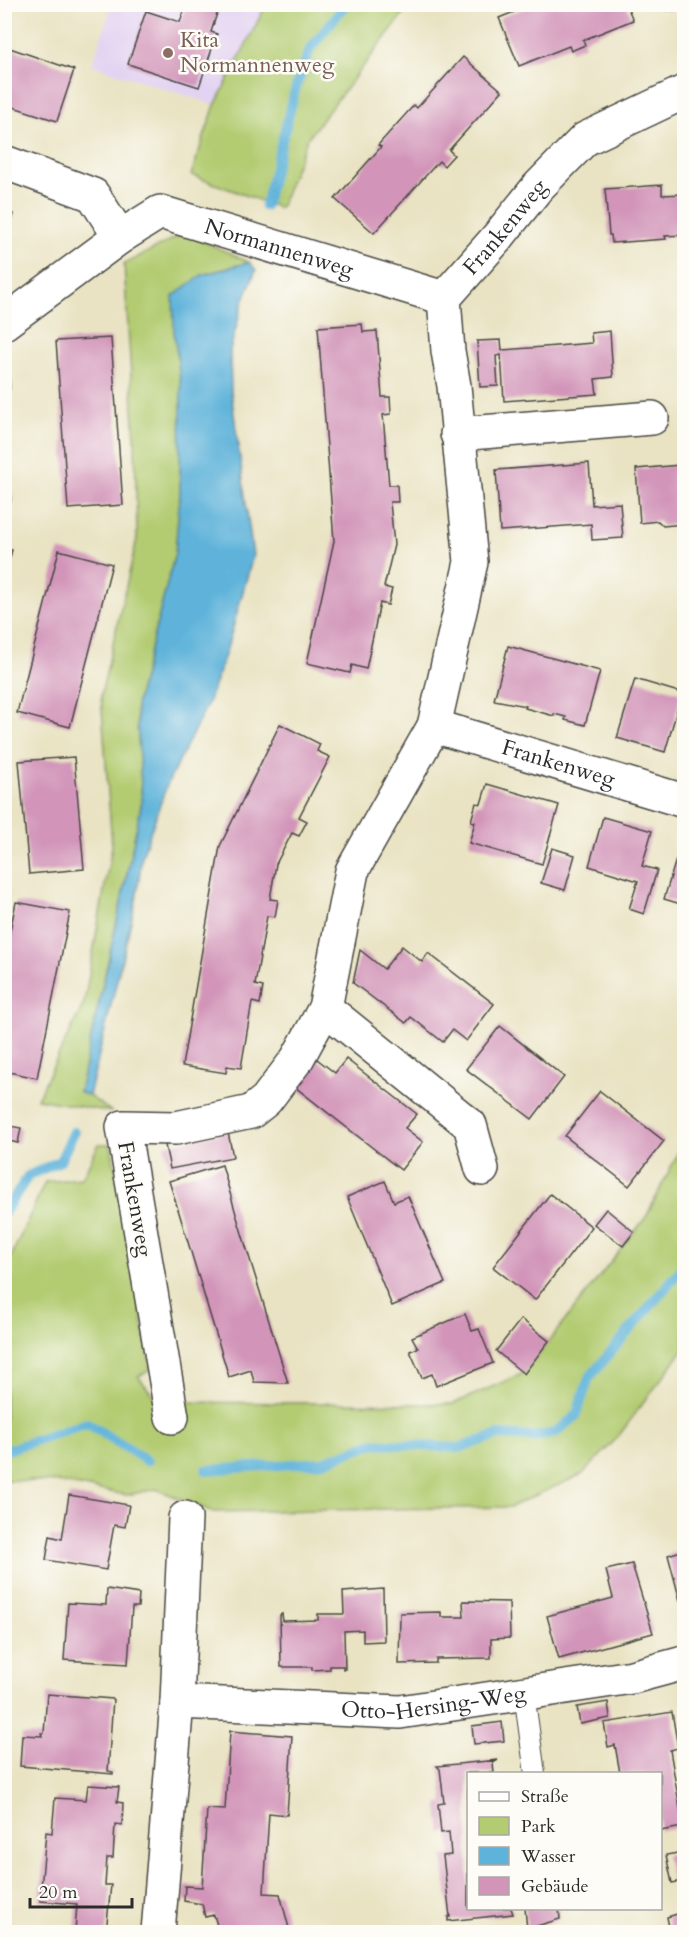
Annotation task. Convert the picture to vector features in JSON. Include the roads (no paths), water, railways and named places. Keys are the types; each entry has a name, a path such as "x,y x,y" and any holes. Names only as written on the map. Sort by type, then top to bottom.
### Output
{"street":[{"name":"Frankenweg","path":"172,1417 123,1127 176,1128 251,1112 266,1100 297,1059 326,1008 352,871 434,726 471,562 444,298 538,188 585,139 684,92"},
{"path":"4,162 93,195 120,237"},
{"name":"Normannenweg","path":"4,323 120,237 160,212 444,298"},
{"path":"457,434 652,418"},
{"name":"Frankenweg","path":"434,726 684,801"},
{"path":"326,1008 470,1125 482,1169"},
{"path":"158,1932 177,1702 185,1518"},
{"name":"Otto-Hersing-Weg","path":"177,1702 400,1712 632,1677 684,1663"}],"lane":[{"path":"524,1693 535,1772"}],"water":[{"path":"249,262 256,270 242,305 230,350 231,391 253,556 226,652 208,703 167,785 142,856 136,901 89,1096 79,1092 142,801 136,705 175,553 180,493 181,387 174,331 173,296 202,275"}],"waterway":[{"path":"265,206 296,87 310,49 346,4"},
{"path":"4,1213 28,1176 60,1161 74,1132"},
{"path":"206,1470 323,1462 373,1443 459,1448 498,1435 533,1437 555,1433 576,1416 589,1378 684,1266"},
{"path":"4,1451 87,1423 147,1461"}],"place":[{"name":"Kita Normannenweg","path":"168,53"}]}
